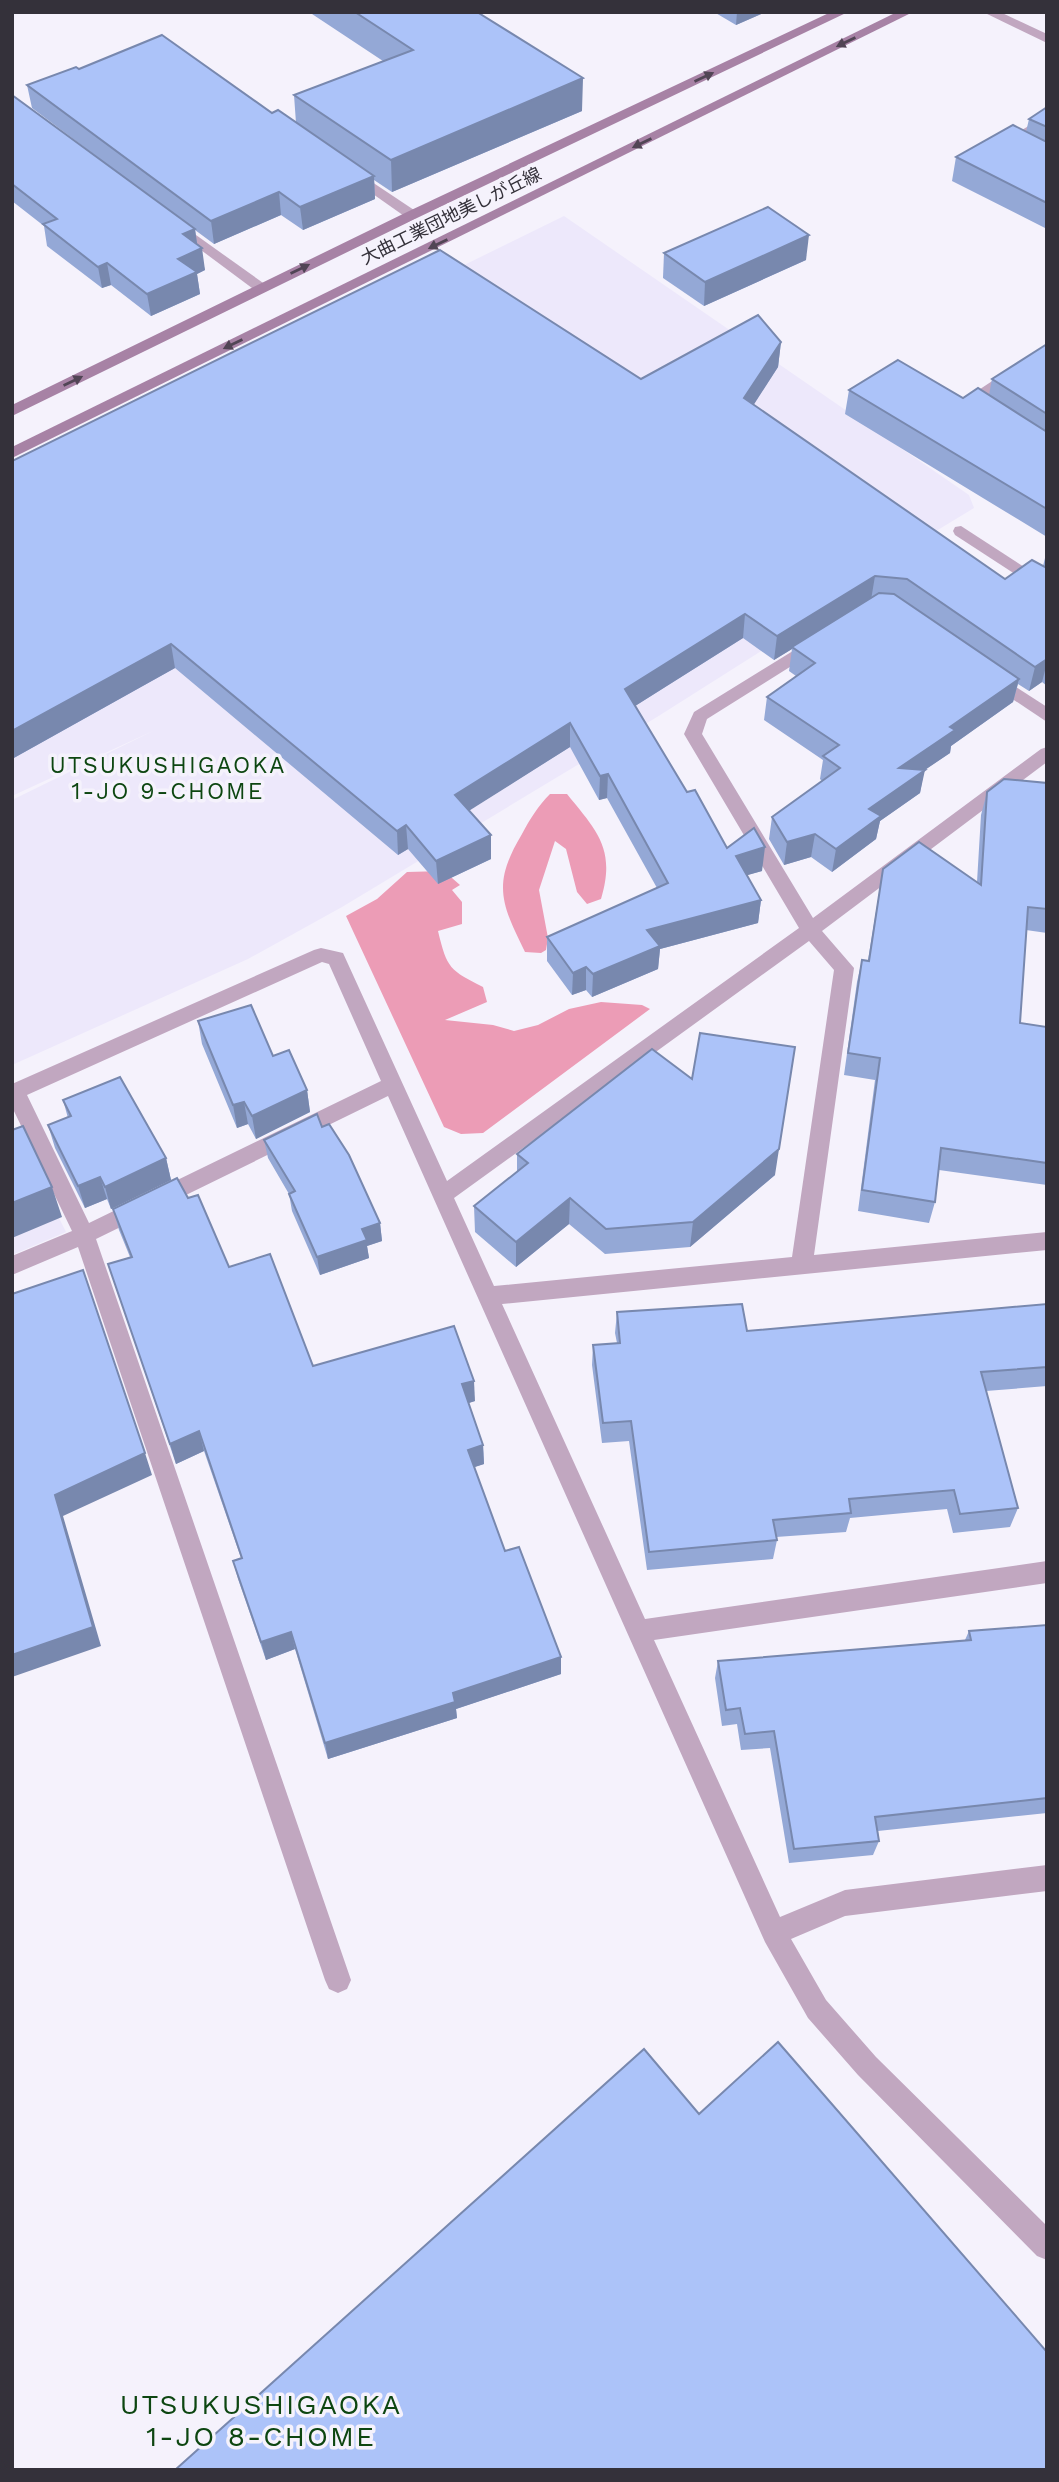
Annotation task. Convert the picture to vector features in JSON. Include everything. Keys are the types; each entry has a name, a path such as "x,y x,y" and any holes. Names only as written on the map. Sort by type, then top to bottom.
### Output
{"main road":[{"name":"大曲工業団地美しが丘線","path":"12,411 412,215 842,12"},
{"name":"大曲工業団地美しが丘線","path":"12,453 907,12"}],"street":[{"path":"989,12 1047,39"},
{"path":"1047,119 1009,142 1047,161"},
{"path":"333,160 412,215"},
{"path":"160,213 261,288"},
{"path":"992,417 970,402 1047,349"},
{"path":"961,531 1047,590"},
{"path":"802,1264 844,968 810,930 692,734 700,716 826,637"},
{"path":"982,671 1047,716"},
{"path":"444,1194 810,930 1047,753"},
{"path":"338,1980 84,1235 13,1093 321,955 336,958 774,1933 817,2008 867,2066 1047,2246"},
{"path":"12,1266 84,1235 392,1085"},
{"path":"487,1296 1047,1241"},
{"path":"637,1631 1047,1572"},
{"path":"774,1933 845,1903 1047,1878"}],"shaded area":[{"path":"564,216 969,495 974,508 918,542 919,551 657,717 342,907 248,959 12,1065 12,800 155,730 12,796 12,487"},
{"path":"550,794 567,794 595,830 605,854 605,882 601,899 587,904 577,892 566,849 555,841 539,890 548,938 546,950 541,953 525,952 510,920 503,893 503,880 506,867 525,828"},
{"path":"444,871 460,885 452,890 462,902 462,924 438,931 444,953 457,972 483,987 487,1002 445,1020 493,1025 514,1031 538,1025 569,1009 601,1002 642,1005 650,1009 483,1133 461,1134 444,1127 346,916 377,899 407,872"},
{"path":"12,1124 66,1232 12,1255"}],"building":[{"path":"355,12 477,12 583,78 391,160 294,95 413,50"},
{"path":"162,35 272,113 278,110 374,176 300,207 279,192 211,221 27,85 76,67 79,69"},
{"path":"12,95 195,229 183,234 202,248 178,259 197,272 147,294 107,263 98,267 43,224 57,219 12,184"},
{"path":"1047,107 1047,127 1029,119"},
{"path":"1013,125 1047,142 1047,203 956,157"},
{"path":"768,207 809,235 705,282 664,253"},
{"path":"440,250 641,379 758,315 781,342 744,398 1005,579 1032,560 1047,568 1047,659 1035,667 907,579 875,576 777,636 745,614 625,689 687,792 695,790 727,848 754,828 765,847 736,856 761,900 647,930 660,946 593,974 586,967 573,973 547,937 668,883 608,774 600,776 570,723 455,795 491,835 436,861 406,825 397,831 171,644 12,731 12,461"},
{"path":"1047,344 1047,414 992,379"},
{"path":"898,360 963,398 978,388 1047,432 1047,509 849,390"},
{"path":"879,593 894,594 1019,679 950,727 955,730 899,768 925,770 869,809 881,816 836,849 815,834 787,842 772,817 840,768 823,756 839,745 767,697 815,663 792,647"},
{"path":"1004,779 1047,783 1047,909 1028,907 1020,1023 1047,1027 1047,1163 941,1148 935,1202 862,1190 880,1058 848,1053 862,960 869,961 883,869 919,842 981,885 987,792"},
{"path":"251,1005 273,1056 289,1050 307,1090 252,1116 244,1102 233,1105 198,1021"},
{"path":"700,1033 795,1047 779,1149 693,1222 606,1229 570,1198 516,1242 474,1206 528,1163 517,1154 652,1049 692,1079"},
{"path":"120,1077 166,1158 105,1187 100,1177 78,1186 48,1125 71,1116 63,1100"},
{"path":"317,1114 322,1127 329,1124 349,1155 380,1223 362,1229 367,1240 317,1257 289,1194 295,1191 264,1140"},
{"path":"23,1126 52,1187 12,1203 12,1130"},
{"path":"177,1178 188,1198 198,1195 229,1267 270,1254 313,1366 454,1326 474,1381 462,1384 483,1445 468,1450 505,1551 519,1547 561,1657 453,1693 455,1702 325,1743 291,1632 261,1642 233,1561 242,1558 199,1431 170,1444 108,1264 132,1257 113,1209"},
{"path":"83,1270 145,1453 55,1495 93,1627 12,1655 12,1294"},
{"path":"742,1304 747,1331 1047,1304 1047,1367 981,1372 1018,1508 960,1514 954,1490 849,1499 851,1513 773,1520 777,1540 649,1552 631,1421 603,1423 593,1345 620,1343 617,1312"},
{"path":"1047,1625 1047,1798 875,1817 879,1841 794,1849 774,1731 745,1734 740,1708 726,1710 718,1661 971,1640 969,1631"},
{"path":"778,2042 1047,2352 1047,2470 175,2470 644,2049 699,2114"}],"district":[{"name":"UTSUKUSHIGAOKA 1-JO 9-CHOME","path":"168,778"},
{"name":"UTSUKUSHIGAOKA 1-JO 8-CHOME","path":"261,2420"}]}
